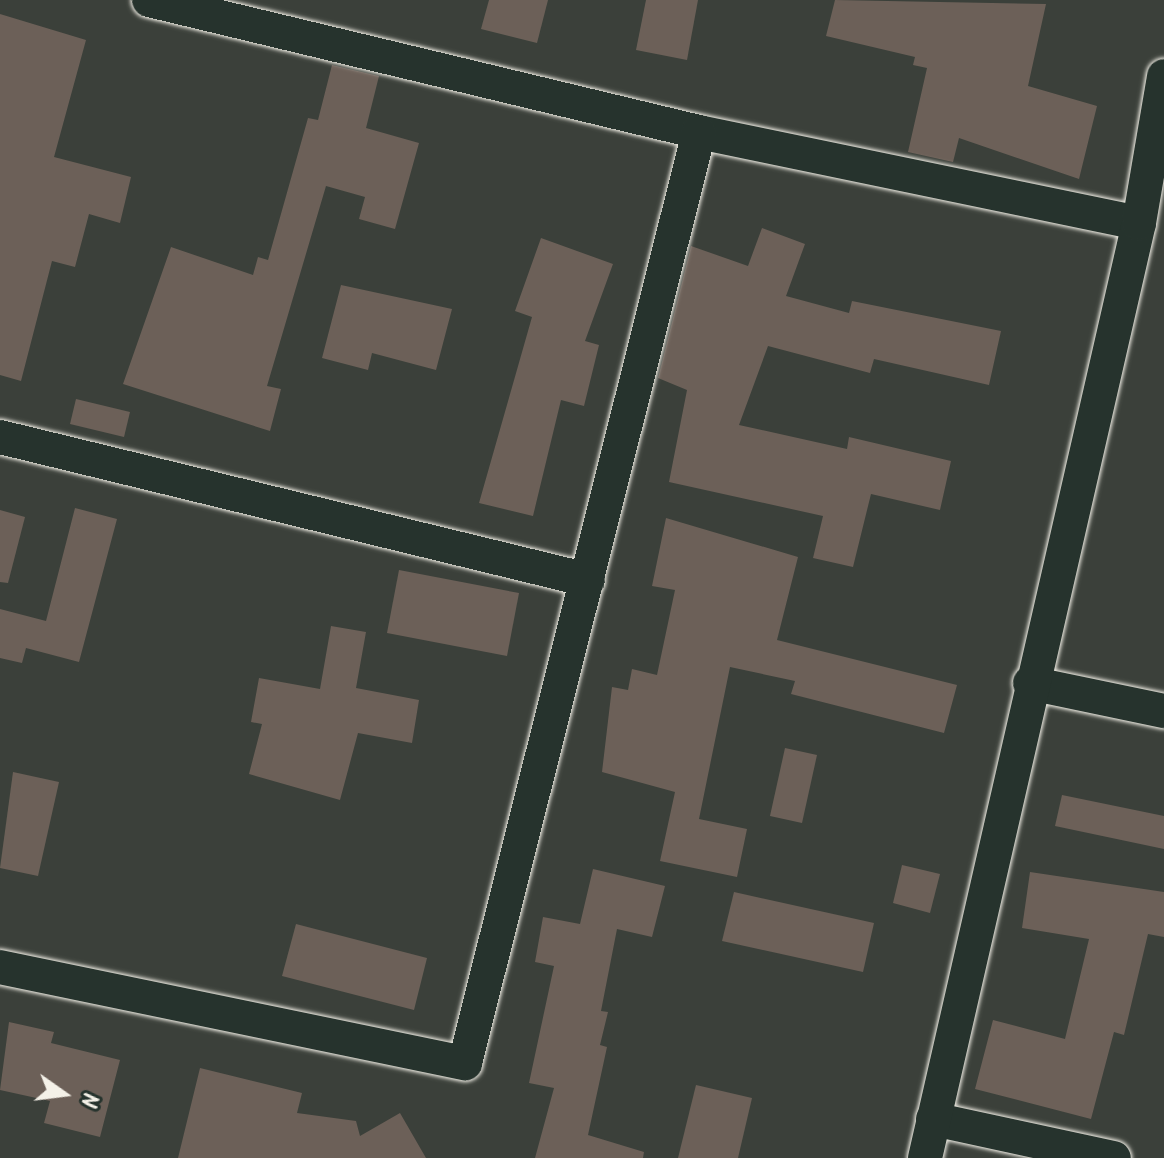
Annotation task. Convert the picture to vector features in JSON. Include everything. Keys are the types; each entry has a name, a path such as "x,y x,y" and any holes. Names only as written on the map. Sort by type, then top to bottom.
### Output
{"street":[{"path":"149,0 699,132 1139,223"},
{"path":"925,1158 1030,683 1139,223 1164,76"},
{"path":"0,967 465,1063 588,580 631,385 699,132"},
{"path":"0,437 588,580"},
{"path":"1030,683 1164,711"},
{"path":"933,1119 1114,1158"}],"building":[{"path":"489,0 548,0 537,43 481,29"},
{"path":"646,0 698,0 687,60 636,50"},
{"path":"835,0 1046,4 1028,86 1097,106 1079,179 959,138 953,162 908,152 927,68 913,65 915,57 826,36"},
{"path":"0,14 86,40 54,157 131,177 120,223 89,214 75,267 52,261 21,381 0,375"},
{"path":"332,65 379,76 366,128 419,143 395,229 359,219 365,197 326,186 267,386 281,389 270,431 123,384 171,247 253,275 258,257 268,260 308,118 318,120"},
{"path":"762,228 805,244 786,296 849,313 852,301 1001,331 989,385 874,359 870,373 768,346 739,425 847,449 849,437 951,461 940,510 871,494 853,567 813,558 823,516 669,482 687,390 658,378 691,246 748,266"},
{"path":"541,238 613,264 585,341 599,345 584,406 561,400 533,516 479,503 532,317 515,311"},
{"path":"341,285 452,309 436,370 372,353 368,370 322,358"},
{"path":"76,399 130,412 124,437 70,424"},
{"path":"75,508 117,519 79,662 26,648 22,663 0,658 0,609 46,621"},
{"path":"0,510 25,517 8,583 0,582"},
{"path":"666,518 798,557 777,640 957,685 944,733 791,694 795,681 730,667 699,819 747,829 737,877 660,861 675,792 602,772 612,687 628,690 632,669 657,675 675,590 652,586"},
{"path":"399,570 519,593 507,656 387,633"},
{"path":"331,626 366,632 356,688 419,700 412,743 358,733 340,800 249,774 262,724 251,722 259,678 320,689"},
{"path":"785,748 817,755 802,823 770,816"},
{"path":"13,772 59,782 38,876 0,868"},
{"path":"1062,795 1164,816 1164,849 1055,826"},
{"path":"902,865 940,874 930,913 893,903"},
{"path":"593,869 665,886 652,937 617,929 601,1011 608,1012 600,1045 607,1047 588,1135 644,1152 643,1158 535,1158 554,1088 529,1083 554,966 535,962 543,917 580,924"},
{"path":"1030,872 1164,892 1164,937 1148,934 1124,1035 1114,1032 1091,1119 975,1089 993,1020 1065,1039 1089,939 1022,928"},
{"path":"734,892 874,923 863,972 722,941"},
{"path":"296,924 427,958 414,1010 282,976"},
{"path":"9,1022 54,1032 51,1043 120,1060 100,1137 44,1123 50,1101 0,1090"},
{"path":"200,1068 302,1093 297,1113 356,1121 360,1136 400,1113 426,1158 178,1158"},
{"path":"696,1085 752,1098 738,1158 678,1158"}]}
